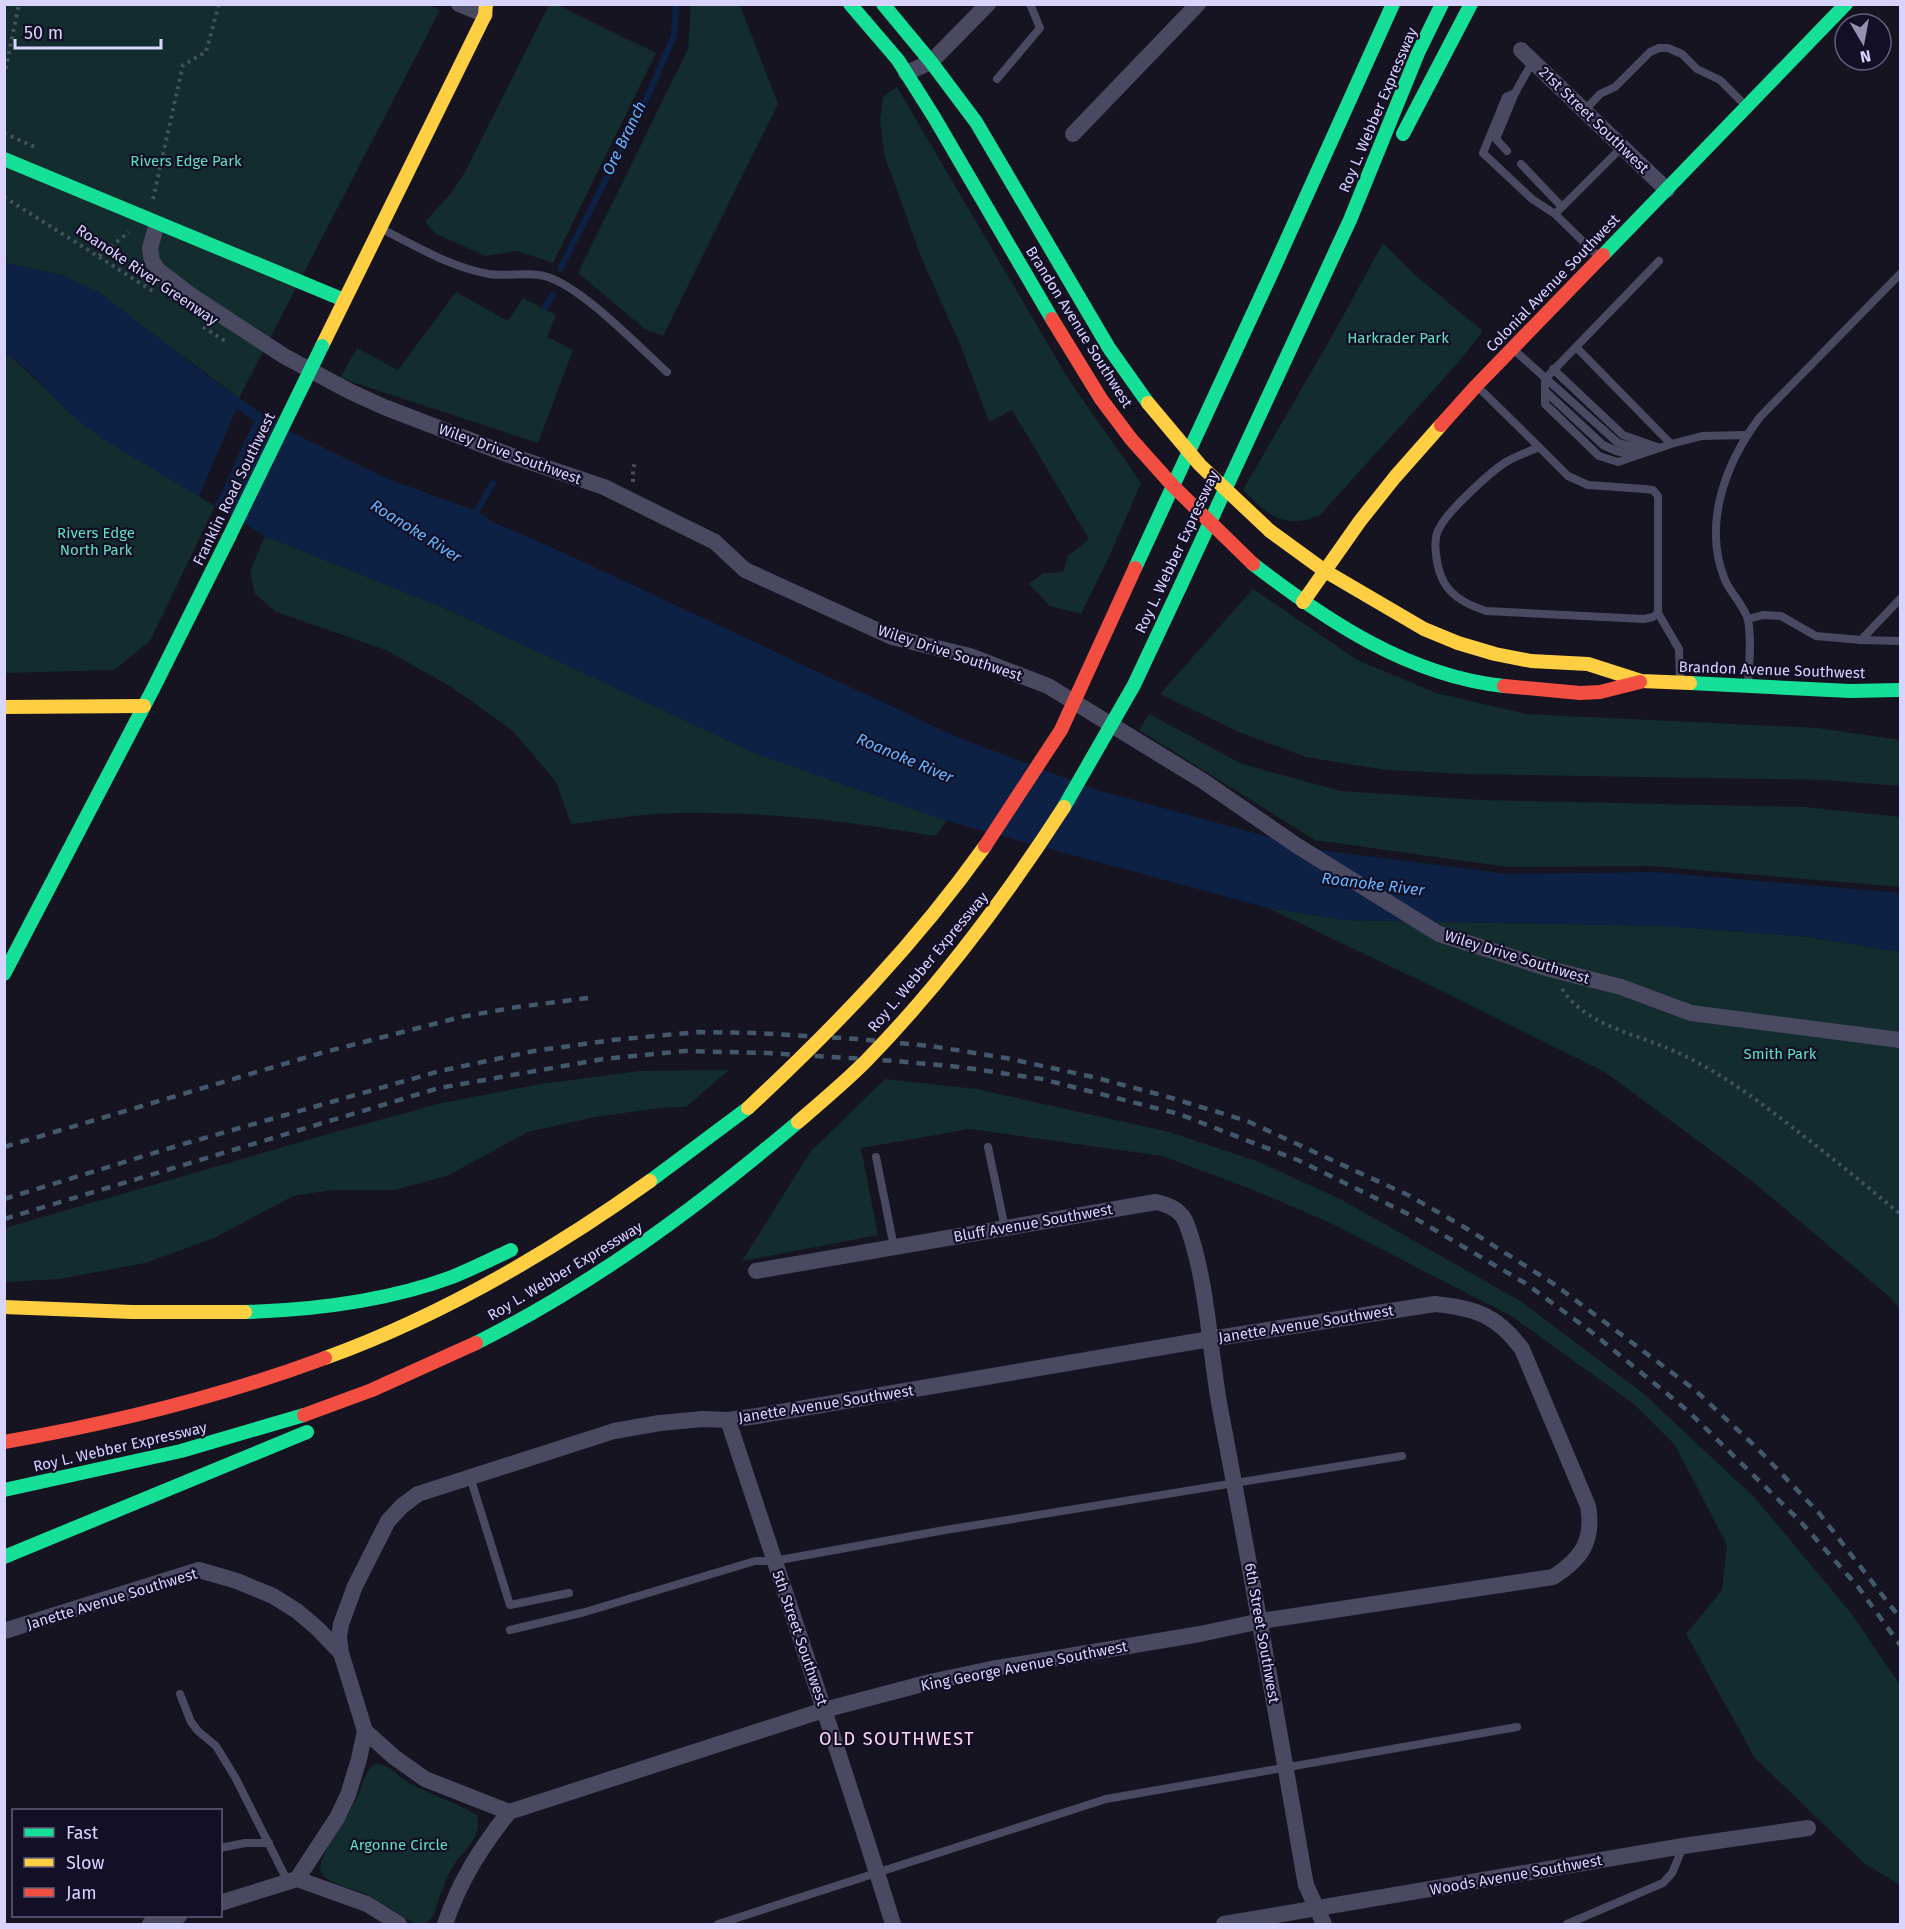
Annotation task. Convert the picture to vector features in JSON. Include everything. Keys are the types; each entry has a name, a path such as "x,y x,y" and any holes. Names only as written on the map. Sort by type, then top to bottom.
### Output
{"main road":[{"name":"Franklin Road Southwest","path":"4,974 229,537 485,10 500,4"},
{"name":"Brandon Avenue Southwest","path":"850,4 898,60 1101,399 1131,439 1173,486 1253,564 1303,602 1387,652 1461,679 1518,689 1587,693 1641,681"},
{"name":"Brandon Avenue Southwest","path":"883,4 976,122 1109,348 1148,403 1200,465 1270,531 1325,571 1424,629 1458,643 1496,654 1522,659 1588,664 1641,681 1850,691 1900,690"},
{"name":"Roy L. Webber Expressway","path":"4,1442 99,1425 192,1402 331,1355 430,1313 548,1249 670,1167 747,1108 813,1049 867,992 964,875 1003,820 1061,730 1393,4"},
{"name":"Roy L. Webber Expressway","path":"4,1490 149,1460 288,1420 425,1366 491,1335 619,1261 736,1175 857,1070 952,964 1020,875 1062,812 1099,749 1135,683 1350,220 1418,53 1442,4"},
{"path":"1350,220 1392,154 1471,4"},
{"name":"Colonial Avenue Southwest","path":"1303,602 1360,521 1395,477 1476,386 1846,4"},
{"path":"4,159 344,300"},
{"path":"4,707 144,706"},
{"path":"569,1218 670,1167"},
{"path":"4,1307 255,1312 324,1306 393,1294 437,1281 488,1262 528,1240"},
{"path":"360,1410 418,1380 491,1335"},
{"path":"4,1557 321,1426"}],"street":[{"path":"459,4 485,10"},
{"path":"906,73 931,62 988,4"},
{"path":"1073,134 1198,4"},
{"name":"21st Street Southwest","path":"1527,56 1667,190"},
{"name":"Wiley Drive Southwest","path":"157,224 150,248 152,261 159,271 262,343 349,391 384,407 499,451 604,487 716,542 745,570 892,637 970,656 1048,686 1203,781 1296,845 1439,934 1550,969 1620,987 1691,1013 1900,1040"},
{"name":"Bluff Avenue Southwest","path":"756,1271 1156,1202 1168,1205 1179,1212 1187,1222 1200,1274 1210,1339"},
{"name":"Janette Avenue Southwest","path":"341,1653 339,1637 341,1624 351,1595 388,1521 402,1506 418,1494 614,1431 660,1423 703,1419 728,1420 977,1380 1210,1339 1435,1304 1463,1307 1481,1312 1510,1333 1522,1349 1588,1506 1591,1523 1588,1541 1580,1555 1568,1568 1553,1577"},
{"name":"6th Street Southwest","path":"1210,1339 1303,1869 1316,1909 1324,1924"},
{"name":"5th Street Southwest","path":"728,1420 893,1924"},
{"name":"Janette Avenue Southwest","path":"4,1631 199,1570 237,1581 273,1596 297,1611 341,1653"},
{"name":"King George Avenue Southwest","path":"509,1812 824,1710 930,1682 991,1669 1200,1635 1261,1621 1553,1577"},
{"path":"292,1881 337,1818 348,1794 359,1759 365,1731 341,1653"},
{"path":"365,1731 394,1757 425,1779 509,1812 482,1846 466,1872 445,1924"},
{"name":"Woods Avenue Southwest","path":"1224,1924 1683,1846 1808,1828"},
{"path":"222,1902 292,1881 367,1904 399,1924"}],"lane":[{"path":"997,79 1040,28 1030,4"},
{"path":"1584,111 1600,94 1615,87 1650,52 1659,48 1668,48 1682,54 1697,69 1720,80 1747,107"},
{"path":"1507,151 1496,139 1527,56"},
{"path":"1515,93 1506,97 1482,153 1532,199 1555,214 1600,258"},
{"path":"1555,214 1622,147"},
{"path":"1521,164 1562,207"},
{"path":"381,228 460,267 491,274 548,277 592,305 666,372"},
{"path":"1659,261 1545,379 1545,404 1599,456 1618,462 1702,436 1746,435"},
{"path":"1748,686 1748,620 1738,599 1726,582 1718,558 1716,524 1722,488 1732,461 1746,435 1760,417 1900,274"},
{"path":"1576,347 1671,444"},
{"path":"1512,349 1618,443 1650,452"},
{"path":"1553,369 1623,435 1660,448"},
{"path":"1476,386 1568,476 1588,485 1653,490 1658,496 1658,613 1679,649 1680,683"},
{"path":"1539,447 1505,463 1469,494 1439,527 1435,545 1437,570 1444,586 1467,605 1486,611 1644,619 1658,613"},
{"path":"1861,640 1900,599"},
{"path":"1748,620 1763,615 1781,616 1816,636 1900,641"},
{"path":"988,1147 1005,1228"},
{"path":"876,1157 894,1247"},
{"path":"510,1630 585,1612 755,1561 774,1561 933,1532 1402,1456"},
{"path":"470,1477 510,1605 569,1593"},
{"path":"180,1694 191,1722 216,1746 292,1881"},
{"path":"718,1924 1106,1799 1517,1727"},
{"path":"222,1848 245,1843 269,1843"},
{"path":"1567,1924 1663,1883 1672,1873 1683,1846"}],"path":[{"path":"4,76 19,4"},
{"path":"142,195 153,200 183,65 206,52 219,4"},
{"path":"4,134 47,152"},
{"name":"Roanoke River Greenway","path":"4,197 163,298"},
{"path":"99,256 132,229"},
{"name":"Roanoke River Greenway","path":"198,323 226,341"},
{"path":"1550,969 1564,993 1578,1008 1596,1020 1700,1063 1761,1103 1900,1214"}],"green space":[{"name":"Rivers Edge Park","path":"426,4 440,10 239,398 172,348 62,275 5,263 5,5"},
{"path":"691,4 740,5 778,104 663,336 645,329 578,273 688,49"},
{"path":"549,5 557,5 656,53 553,263 518,251 486,256 436,234 425,222 451,193 465,172"},
{"path":"897,87 1069,380 1141,483 1081,614 1050,606 1029,584 1044,573 1063,572 1068,556 1089,539 1012,410 989,422 962,349 921,257 884,154 880,119 883,97"},
{"name":"Harkrader Park","path":"1383,243 1416,276 1483,331 1456,365 1320,515 1296,521 1277,517 1260,506 1243,490"},
{"path":"456,292 508,321 523,298 556,315 547,337 573,350 538,443 340,378 357,348 398,370"},
{"name":"Rivers Edge North Park","path":"4,354 28,372 85,426 215,506 150,641 114,670 5,673"},
{"path":"265,536 449,610 754,752 947,821 935,836 773,815 662,814 571,824 556,782 513,731 453,688 386,650 276,612 255,594 250,571"},
{"path":"1253,589 1357,660 1436,693 1526,714 1818,728 1900,740 1900,786 1824,780 1467,774 1386,770 1306,757 1239,732 1160,694"},
{"path":"1149,714 1242,764 1341,791 1481,800 1805,807 1900,817 1900,887 1650,866 1507,867 1315,840 1139,730"},
{"name":"Smith Park","path":"1268,908 1346,920 1666,926 1809,937 1900,952 1900,1310 1891,1298 1752,1181 1605,1072"},
{"path":"729,1070 686,1107 659,1108 595,1117 528,1132 447,1176 394,1190 331,1190 293,1196 214,1238 145,1263 59,1279 5,1282 5,1228 442,1103 541,1084 640,1071"},
{"path":"885,1079 976,1089 1169,1132 1259,1162 1342,1200 1522,1302 1644,1394 1755,1498 1851,1613 1900,1685 1900,1885 1865,1864 1755,1758 1686,1634 1722,1590 1727,1545 1675,1445 1635,1405 1513,1317 1333,1224 1251,1189 1162,1156 970,1129 861,1148 878,1235 742,1261 811,1151"},
{"name":"Argonne Circle","path":"378,1764 390,1769 409,1783 477,1815 475,1837 449,1873 433,1917 424,1923 414,1923 371,1896 328,1879 321,1872 320,1866 325,1853 343,1824 366,1774 373,1765"}],"water":[{"name":"Roanoke River","path":"4,263 62,275 99,292 216,382 285,429 388,479 477,511 493,522 957,737 1097,790 1313,849 1507,874 1655,872 1900,893 1900,952 1809,937 1666,926 1346,920 1268,908 947,821 754,753 449,610 265,536 103,439 74,417 23,366 5,354"}],"pier":[{"path":"237,408 254,421 215,506 199,496"}],"waterway":[{"name":"Ore Branch","path":"560,269 641,111 674,36 676,4"},
{"name":"Ore Branch","path":"545,307 553,295"},
{"name":"Ore Branch","path":"474,516 493,483"}],"railway":[{"path":"4,1147 321,1053 461,1017 588,998"},
{"path":"4,1199 180,1145 440,1071 534,1051 612,1040 698,1032 857,1039 931,1046 1006,1058 1093,1077 1247,1121 1410,1196 1554,1284 1695,1390 1757,1448 1819,1513 1900,1618"},
{"path":"4,1219 439,1088 603,1059 685,1051 767,1053 960,1067 1042,1079 1179,1114 1300,1161 1406,1213 1525,1283 1589,1330 1688,1411 1799,1520 1859,1588 1900,1645"}],"traffic: fast":[{"path":"850,4 898,60 934,117 1052,319"},
{"path":"883,4 976,122 1109,348 1148,403"},
{"path":"1135,568 1393,4"},
{"path":"1180,587 1350,220 1418,53 1442,4"},
{"path":"1403,134 1471,4"},
{"path":"1603,255 1846,4"},
{"path":"4,159 344,300"},
{"path":"229,537 322,346"},
{"path":"4,974 153,689 229,537"},
{"path":"1253,564 1310,606 1371,643 1435,671 1504,686"},
{"path":"1064,807 1134,685 1180,587"},
{"path":"1690,683 1850,691 1900,690"},
{"path":"650,1181 748,1108"},
{"path":"476,1343 562,1296 644,1242 722,1184 798,1122"},
{"path":"245,1312 350,1303 402,1292 452,1277 511,1250"},
{"path":"4,1490 181,1451 304,1415"},
{"path":"4,1557 307,1432"}],"traffic: slow":[{"path":"322,346 485,15 486,4"},
{"path":"1148,403 1200,465 1270,531"},
{"path":"1303,602 1360,521 1441,425"},
{"path":"1270,531 1325,571 1424,629 1458,643 1495,654 1531,661 1588,664 1641,681 1690,683"},
{"path":"4,707 144,706"},
{"path":"798,1122 866,1061 946,971 996,907 1064,807"},
{"path":"748,1108 812,1047 903,950 959,882 985,846"},
{"path":"325,1358 411,1323 493,1281 573,1233 650,1181"},
{"path":"4,1307 132,1312 245,1312"}],"traffic: jam":[{"path":"1441,425 1603,255"},
{"path":"1052,319 1101,399 1131,439"},
{"path":"1131,439 1173,486 1253,564"},
{"path":"985,846 1061,730 1135,568"},
{"path":"1504,686 1580,693 1600,692 1640,682"},
{"path":"304,1415 372,1390 476,1343"},
{"path":"4,1442 166,1408 246,1385 325,1358"}],"district":[{"name":"OLD SOUTHWEST","path":"897,1739"}]}
